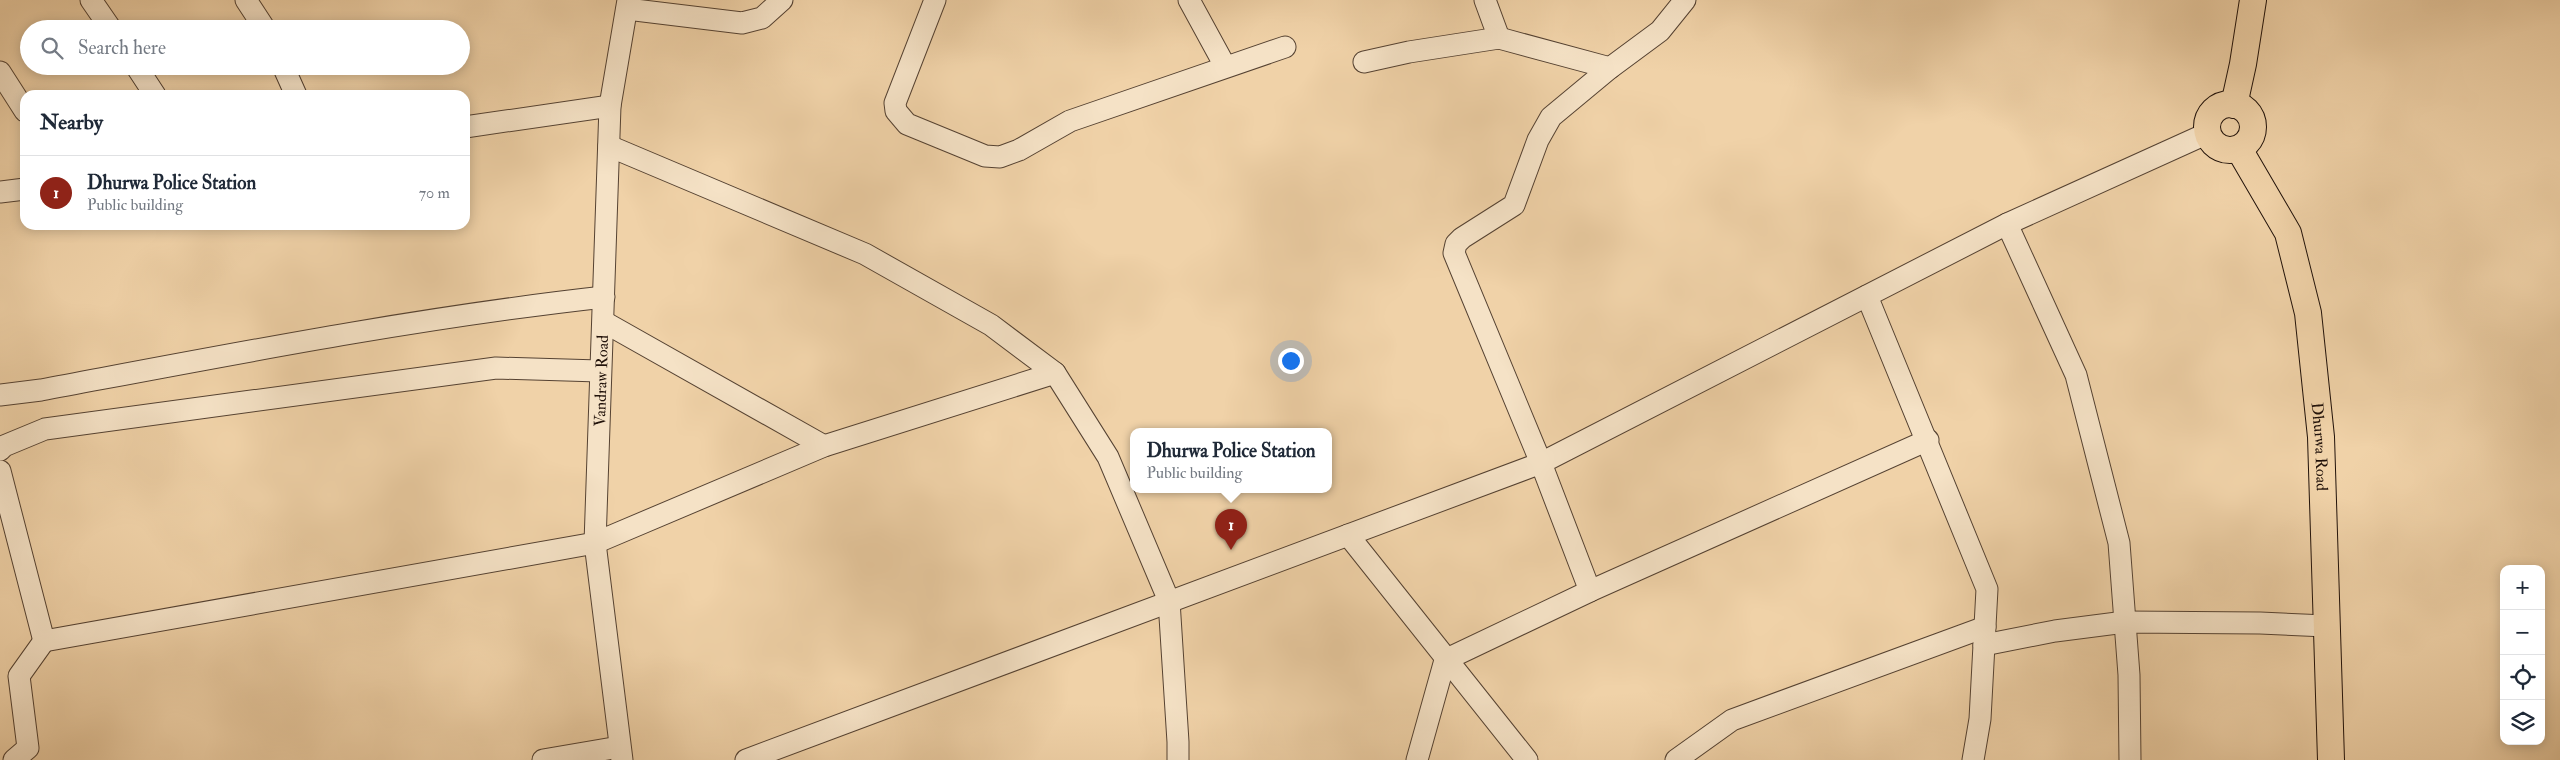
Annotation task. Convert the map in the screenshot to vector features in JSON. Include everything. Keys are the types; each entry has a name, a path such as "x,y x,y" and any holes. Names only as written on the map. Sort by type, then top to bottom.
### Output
{"main road":[{"path":"2234,105 2254,0"},
{"path":"2226,105 2234,105 2246,111 2253,124 2250,138 2239,149 2231,150 2216,146 2208,133 2209,118 2213,112 2226,105"},
{"name":"Dhurwa Road","path":"2239,149 2288,233 2308,313 2321,437 2331,760"}],"street":[{"path":"91,0 104,20"},
{"path":"246,0 259,20"},
{"path":"627,4 742,23 762,18 782,0"},
{"path":"934,0 895,103 896,111 907,124 985,156 1000,157 1019,150 1070,120 1285,47"},
{"path":"1189,0 1194,14 1225,66"},
{"path":"1485,0 1499,38"},
{"path":"1590,591 1541,463 1454,253 1456,244 1462,238 1514,205 1538,140 1551,117 1610,68 1660,31 1685,0"},
{"name":"Vandraw Road","path":"620,754 595,543 599,371 604,322 610,106 627,4"},
{"path":"1364,62 1409,52 1499,38 1610,68"},
{"path":"0,72 20,103"},
{"path":"142,75 152,90"},
{"path":"287,75 294,90"},
{"path":"470,126 610,106"},
{"path":"746,760 1541,463 2007,224 2208,133"},
{"path":"608,146 865,254 990,325 1055,373 1108,457 1168,601 1178,760"},
{"path":"0,192 20,190"},
{"path":"2007,224 2076,376 2119,543 2129,675 2130,760"},
{"path":"1867,296 1928,440 1987,589 1980,719 1973,760"},
{"path":"0,395 41,390 518,306 604,297"},
{"path":"604,322 824,446"},
{"path":"0,450 4,446 45,429 486,369 599,371"},
{"path":"14,760 28,748 19,676 44,641 595,543 824,446 1055,373"},
{"path":"1417,760 1445,660 1590,591 1928,440"},
{"path":"0,471 44,641"},
{"path":"1348,535 1445,660 1527,760"},
{"path":"1676,760 1732,720 1984,636 2055,632 2125,622 2260,623 2326,626"},
{"path":"544,760 620,754"}],"place":[{"name":"Dhurwa Police Station","path":"1231,550"}]}
